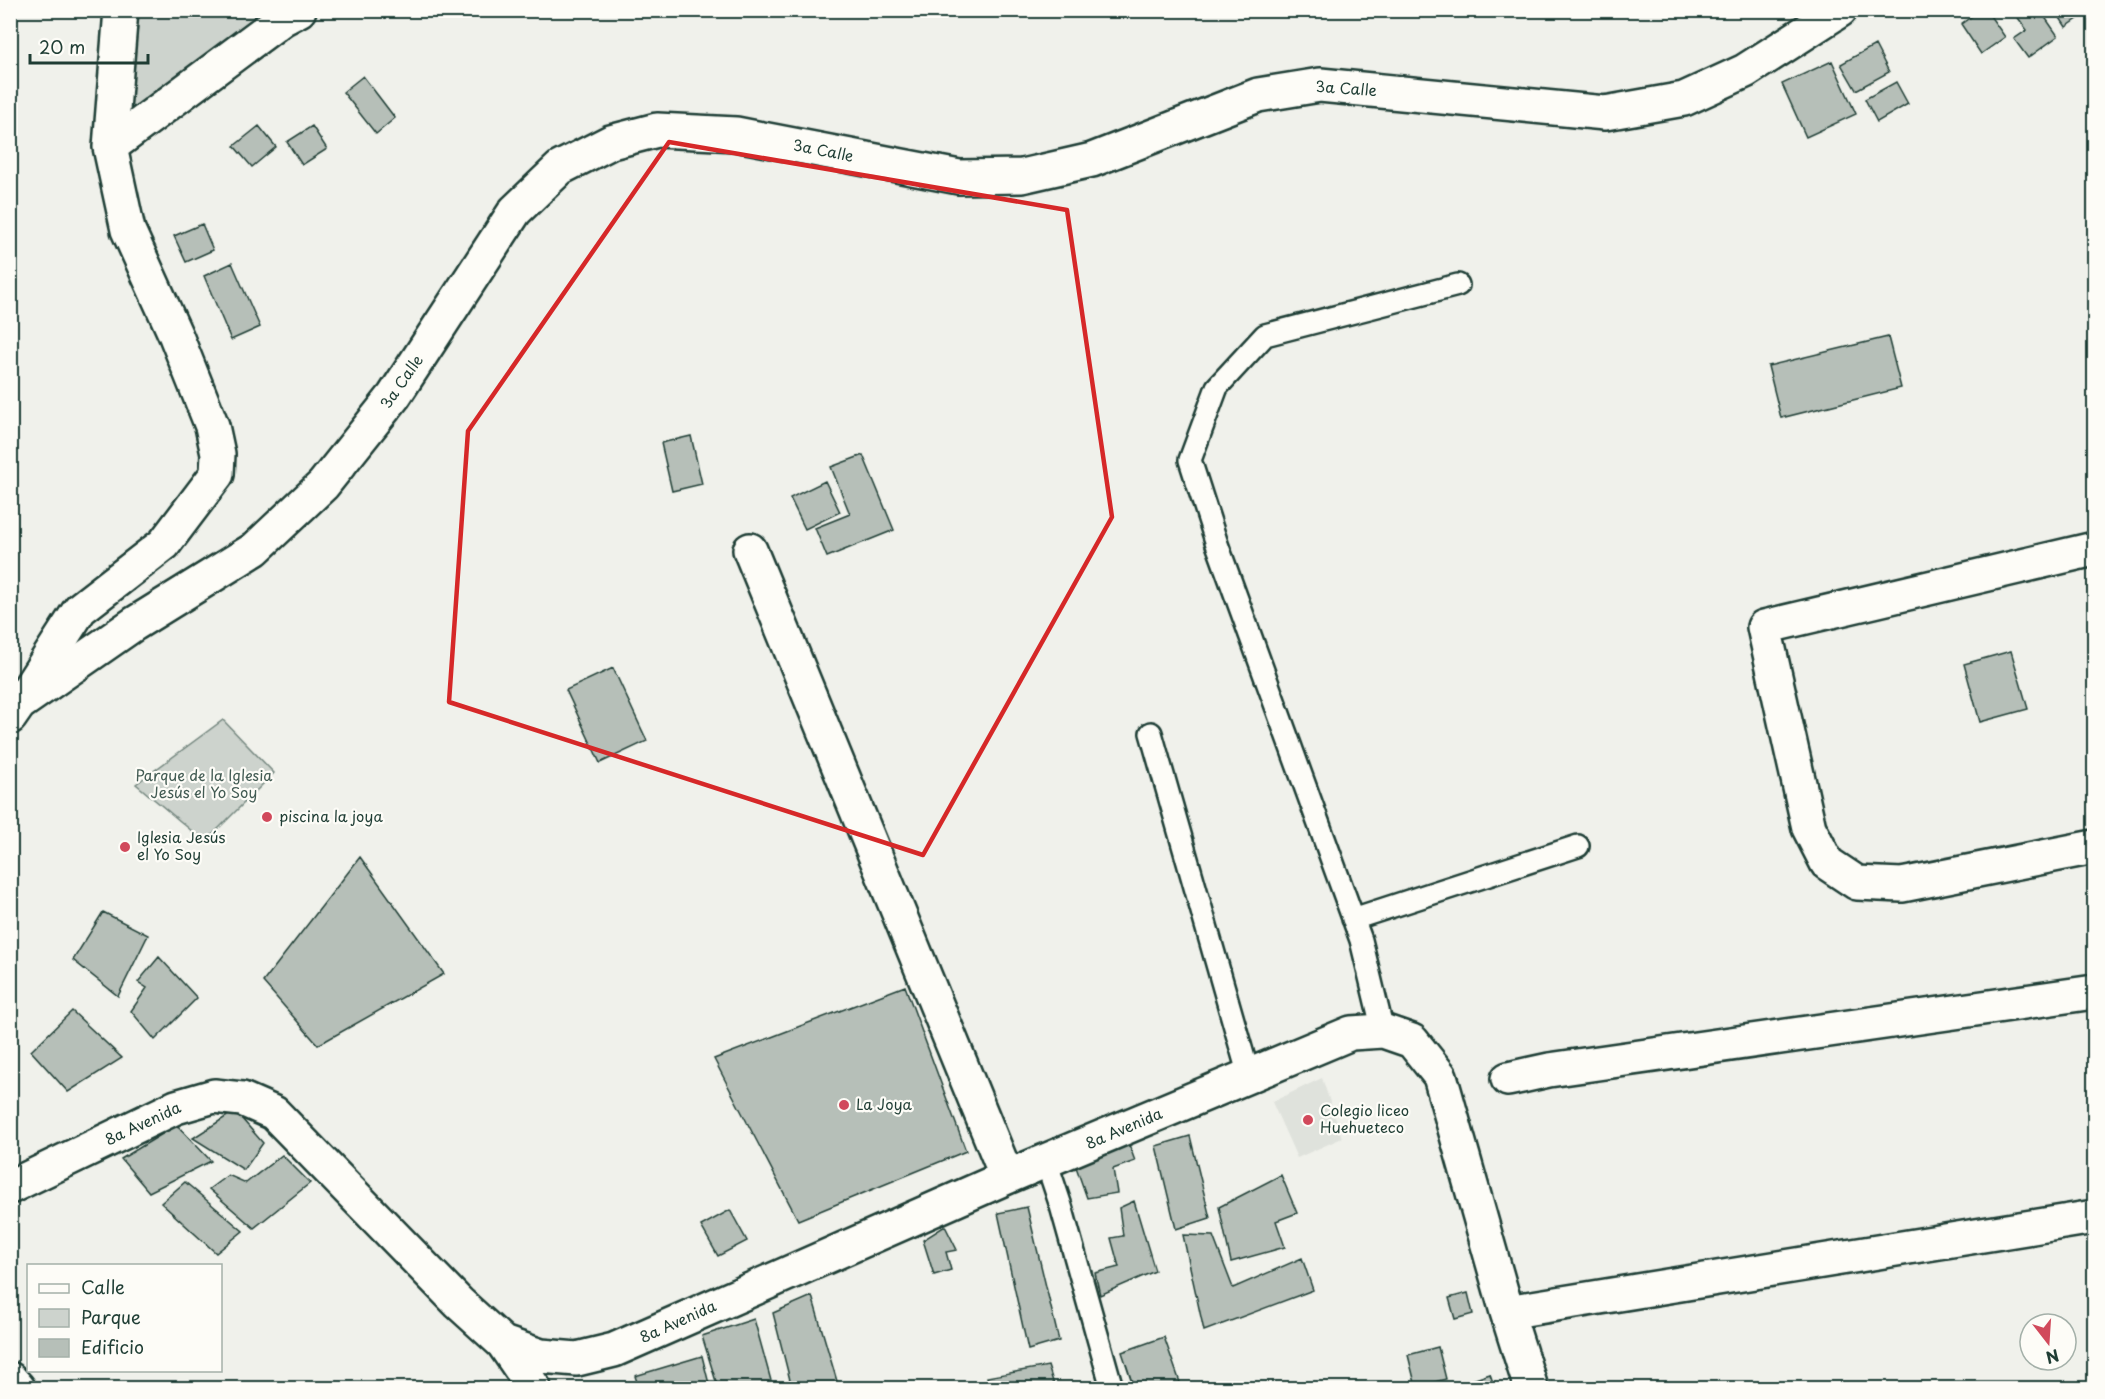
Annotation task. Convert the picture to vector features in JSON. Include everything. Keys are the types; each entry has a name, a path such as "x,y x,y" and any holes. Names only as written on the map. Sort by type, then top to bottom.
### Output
{"street":[{"path":"15,710 80,609 164,544 217,474 219,454 212,426 176,336 128,230 110,147 122,10"},
{"path":"110,147 282,19 299,10"},
{"name":"3a Calle","path":"15,710 134,624 255,549 323,485 394,396 515,211 560,168 611,142 657,130 736,134 959,177 1022,176 1092,160 1258,95 1320,85 1605,113 1684,99 1745,71 1840,10"},
{"path":"2094,549 1764,627 1809,828 1827,863 1857,883 1902,885 2094,847"},
{"path":"750,550 1007,1177"},
{"path":"1508,1079 1549,1070 2094,992"},
{"name":"8a Avenida","path":"10,1187 176,1107 214,1096 242,1099 274,1113 459,1303 503,1343 541,1356 577,1359 614,1350 1007,1177 1351,1033 1398,1036"},
{"path":"1398,1036 1440,1076 1531,1389"},
{"path":"1507,1312 2094,1217"},
{"path":"503,1343 534,1389"},
{"path":"10,1379 18,1389"}],"lane":[{"path":"1398,1036 1353,919 1217,544 1190,460 1217,387 1265,335 1458,285"},
{"path":"1151,733 1248,1076"},
{"path":"1353,919 1578,846"},
{"path":"1046,1161 1061,1206 1112,1389"}],"highlighted area":[{"path":"669,142 1067,210 1112,517 923,855 449,702 468,431"}],"shaded area":[{"name":"Colegio liceo Huehueteco","path":"1322,1078 1342,1138 1297,1158 1272,1102"}],"green space":[{"path":"122,11 273,11 114,135"},
{"name":"Parque de la Iglesia Jesús el Yo Soy","path":"223,720 274,773 205,842 136,784"}],"building":[{"path":"1981,10 1986,10 2005,37 1981,54 1961,24"},
{"path":"2022,10 2040,10 2058,36 2028,58 2014,39 2027,30 2016,15"},
{"path":"2055,10 2091,10 2066,27"},
{"path":"1875,45 1889,72 1856,90 1841,64"},
{"path":"1832,61 1856,114 1806,137 1782,84"},
{"path":"363,76 395,118 376,134 343,92"},
{"path":"1896,82 1908,104 1877,122 1865,99"},
{"path":"259,126 276,147 252,167 234,146"},
{"path":"312,126 327,149 302,165 287,142"},
{"path":"202,224 213,250 186,262 174,236"},
{"path":"232,263 260,327 231,340 204,276"},
{"path":"1888,337 1901,388 1781,418 1768,366"},
{"path":"691,436 702,484 672,491 661,443"},
{"path":"863,455 894,530 827,557 815,528 850,514 831,467"},
{"path":"825,481 840,512 805,529 790,498"},
{"path":"2011,651 2028,709 1980,722 1964,664"},
{"path":"613,668 647,741 600,763 566,690"},
{"path":"360,857 444,974 318,1045 263,982"},
{"path":"103,912 148,935 118,996 73,960"},
{"path":"159,957 197,998 155,1040 131,1011 147,988 138,982"},
{"name":"La Joya","path":"905,986 966,1151 798,1220 714,1059"},
{"path":"72,1011 122,1058 68,1092 31,1051"},
{"path":"235,1111 263,1143 244,1170 193,1138"},
{"path":"177,1125 211,1161 149,1192 121,1159"},
{"path":"1190,1136 1210,1218 1176,1229 1156,1146"},
{"path":"1127,1139 1135,1161 1113,1169 1117,1193 1087,1198 1075,1164"},
{"path":"282,1155 310,1183 254,1228 209,1189 228,1175 246,1183"},
{"path":"1281,1175 1297,1213 1276,1221 1285,1247 1231,1262 1219,1207"},
{"path":"185,1182 243,1231 216,1253 161,1203"},
{"path":"1134,1201 1155,1271 1100,1295 1095,1273 1119,1267 1111,1238 1123,1236 1119,1208"},
{"path":"1027,1207 1059,1341 1028,1350 998,1213"},
{"path":"730,1210 747,1241 718,1256 701,1226"},
{"path":"945,1226 957,1250 946,1252 951,1270 934,1275 923,1240"},
{"path":"1183,1235 1213,1236 1233,1288 1302,1258 1313,1290 1204,1331"},
{"path":"1468,1293 1473,1314 1455,1319 1449,1298"},
{"path":"812,1296 839,1388 792,1388 773,1313"},
{"path":"754,1319 773,1388 718,1388 702,1336"},
{"path":"1164,1337 1182,1388 1134,1388 1122,1352"},
{"path":"1438,1347 1446,1379 1416,1387 1408,1355"},
{"path":"702,1356 710,1388 639,1388 635,1376"},
{"path":"1048,1366 1055,1388 990,1388 987,1377"},
{"path":"1490,1374 1495,1388 1449,1388"}],"place":[{"name":"piscina la joya","path":"267,817"},
{"name":"Iglesia Jesús el Yo Soy","path":"125,847"},
{"name":"La Joya","path":"844,1105"},
{"name":"Colegio liceo Huehueteco","path":"1308,1120"}]}
